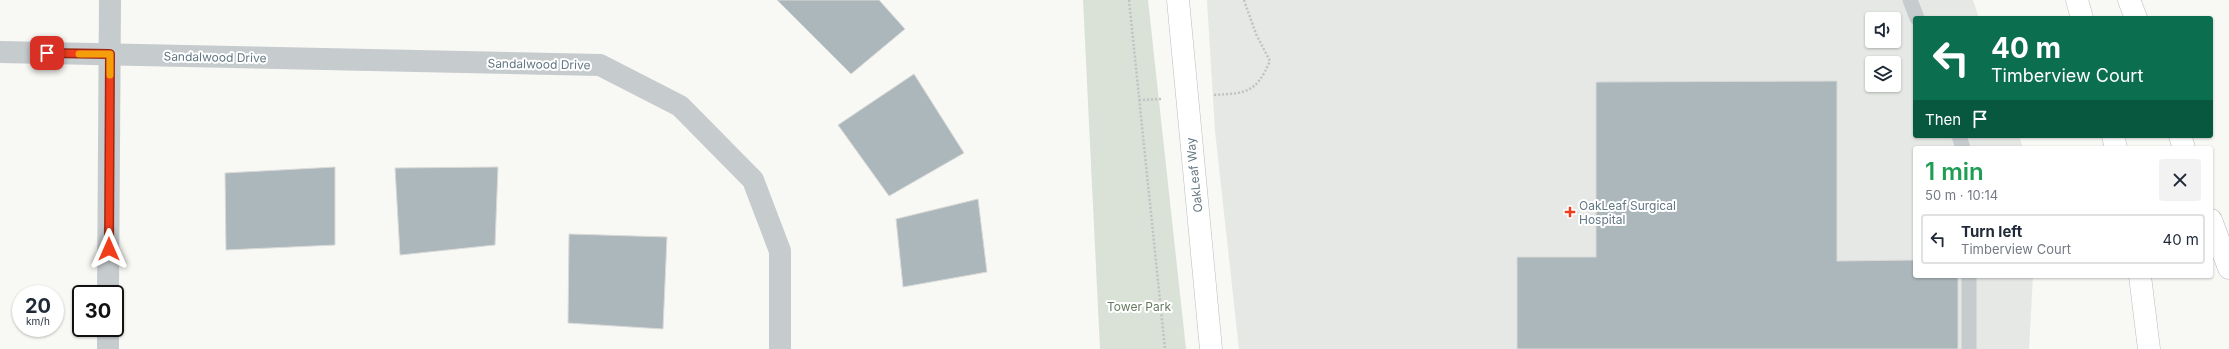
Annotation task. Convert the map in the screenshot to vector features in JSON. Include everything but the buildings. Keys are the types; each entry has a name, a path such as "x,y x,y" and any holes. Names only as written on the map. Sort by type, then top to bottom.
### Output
{"main road":[{"name":"OakLeaf Way","path":"1178,0 1211,349"},
{"path":"2077,0 2081,16"},
{"path":"2129,0 2135,16"},
{"path":"2213,225 2229,268"},
{"path":"2140,278 2149,349"}],"street":[{"path":"108,285 110,0"},
{"name":"Sandalwood Drive","path":"0,52 600,65 680,106 752,180 780,251 780,349"},
{"path":"108,337 108,349"}],"lane":[{"path":"1910,0 1916,16"},
{"path":"1969,278 1969,349"}],"path":[{"path":"1128,0 1165,349"},
{"path":"1218,95 1252,90 1263,76 1270,61 1256,34 1244,0"}],"shaded area":[{"name":"OakLeaf Surgical Hospital","path":"1207,0 1973,0 1978,16 1913,16 1913,138 2020,138 2022,146 1913,146 1913,278 2033,278 2029,349 1239,349 1215,131"}],"green space":[{"name":"Tower Park","path":"1083,0 1148,0 1186,349 1100,349"}],"slow traffic":[{"path":"79,54 110,54 110,75"}],"place":[{"name":"OakLeaf Surgical Hospital","path":"1570,212"}],"route":[{"path":"47,53 110,54 109,249"}]}
